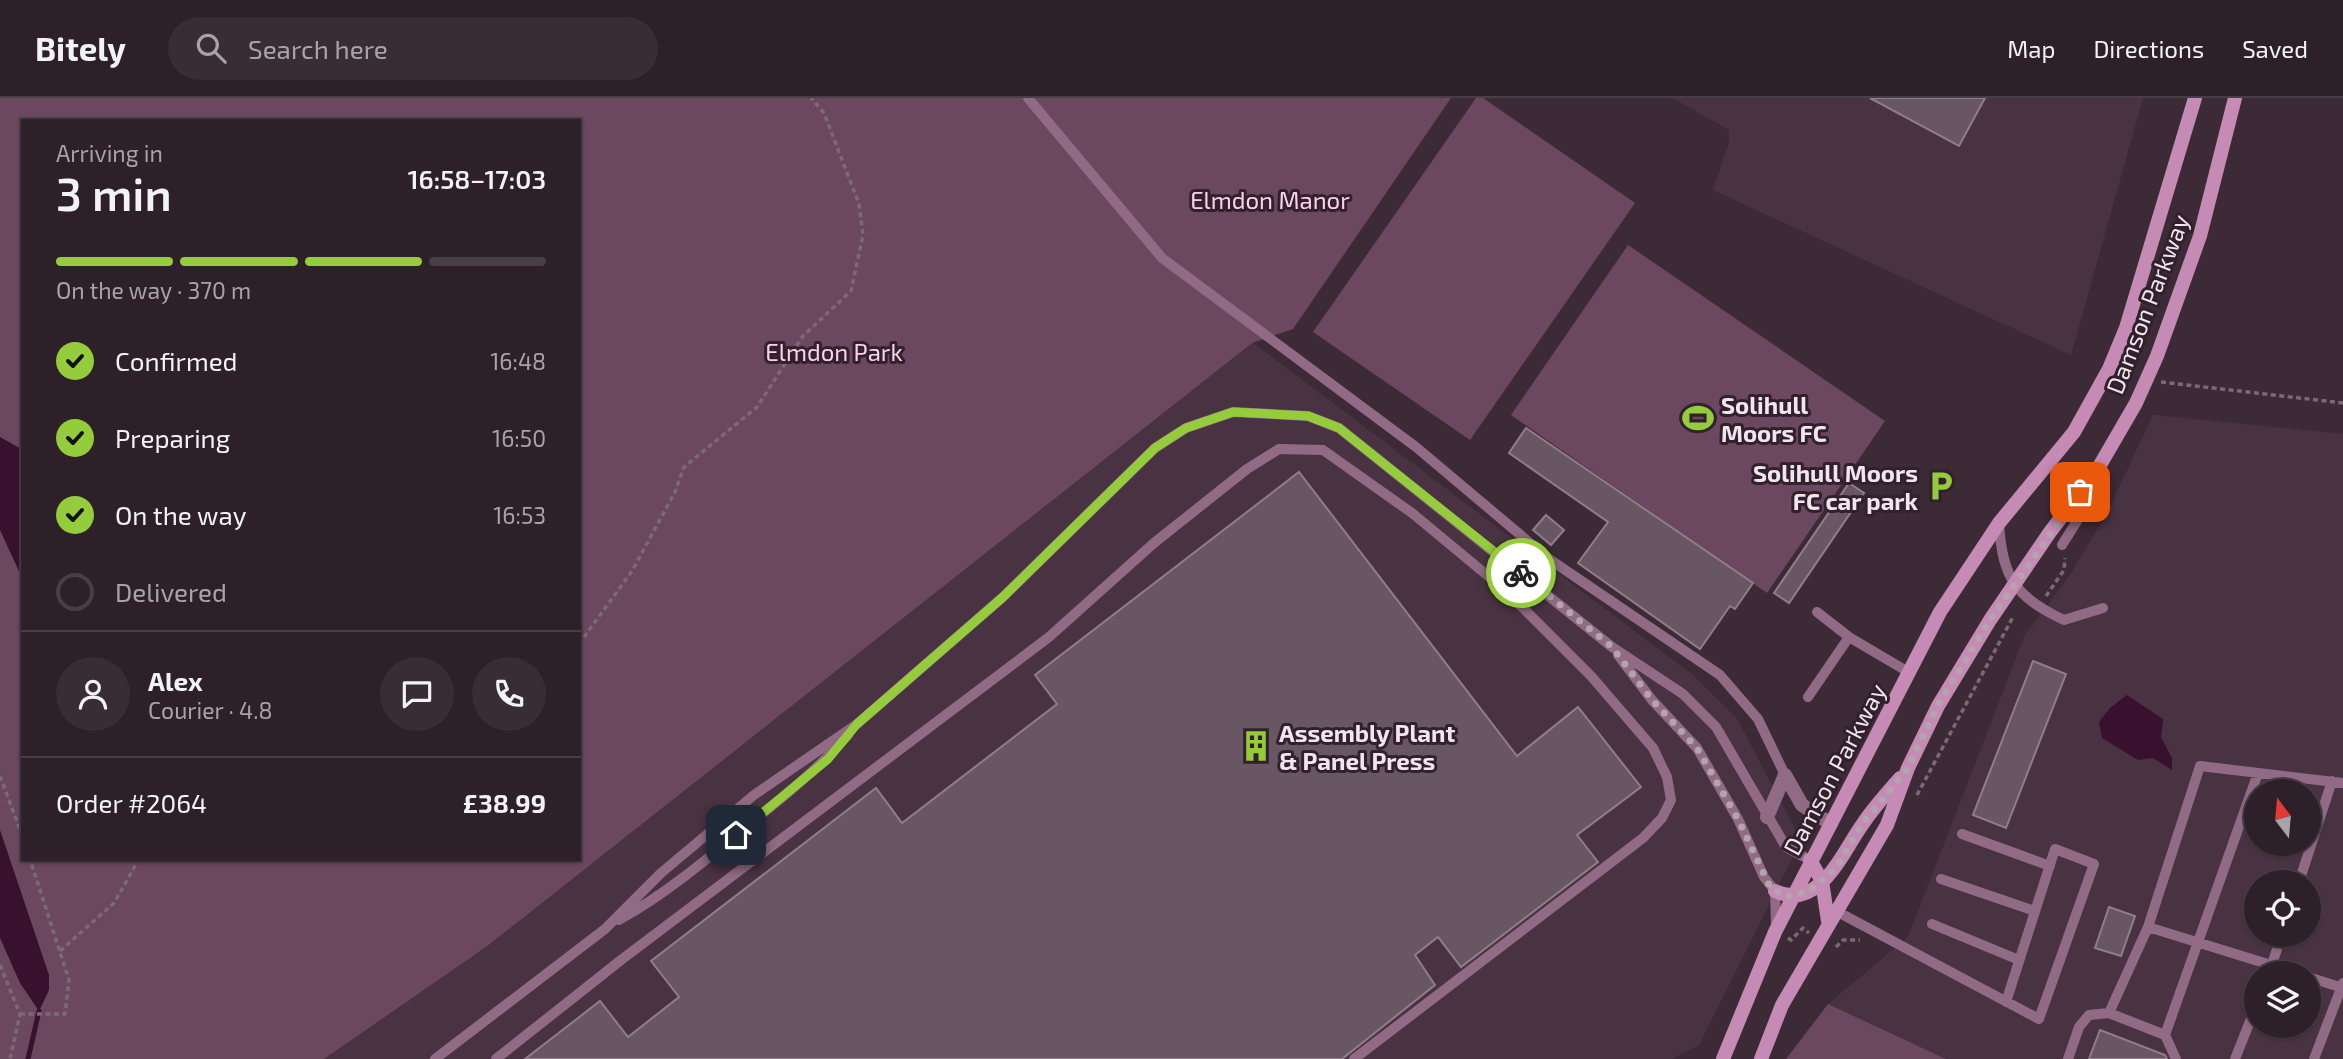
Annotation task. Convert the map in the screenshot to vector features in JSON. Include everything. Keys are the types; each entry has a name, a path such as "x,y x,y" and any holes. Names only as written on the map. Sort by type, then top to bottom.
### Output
{"street":[{"name":"Damson Parkway","path":"1723,1059 1775,932 1940,612 1969,563 2074,432 2109,369 2126,328 2195,98"},
{"name":"Damson Parkway","path":"1761,1059 1782,1005 1818,940 1864,870 1887,825 1908,768 1938,705 2013,586 2096,472 2136,402 2171,320 2200,236 2235,98"},
{"path":"1774,891 1794,896 1822,881 1836,868 1862,824 1908,768"},
{"path":"1767,817 1785,775"},
{"path":"1785,775 1802,805 1831,824"},
{"path":"1810,860 1822,881 1832,917"}],"lane":[{"path":"1028,98 1162,258 1416,447 1549,559 1720,675 1758,719 1785,775"},
{"path":"605,929 661,873 754,795 857,724 1003,597 1155,448 1186,428 1233,412 1308,416 1339,428 1612,647 1683,694 1716,727 1786,847 1810,860"},
{"path":"496,1059 621,960 1049,637 1154,543 1247,469 1279,449 1323,450 1412,513 1505,590 1591,676 1653,748 1667,777 1671,800 1662,818 1643,838 1354,1059"},
{"path":"2065,548 2096,472"},
{"path":"1999,523 2000,549 2013,586 2024,597 2038,608 2064,620 2103,608"},
{"path":"1817,612 1849,637 1910,673"},
{"path":"1808,697 1849,637"},
{"path":"1612,647 1652,700 1697,748 1738,819 1764,877 1774,891 1777,917 1775,932"},
{"path":"435,1059 605,929 641,908 722,847 828,759 857,724"},
{"path":"2109,1013 2148,927 2200,766 2337,782 2304,870"},
{"path":"2165,1035 2201,942 2258,773"},
{"path":"1962,834 2050,866"},
{"path":"1832,917 1868,928 2006,1002 2039,1019 2094,864 2055,849 2006,1002"},
{"path":"1941,879 2035,911"},
{"path":"1932,924 2019,960"},
{"path":"2148,927 2201,942 2250,961"},
{"path":"2314,1059 2343,986 2321,980"},
{"path":"2068,1059 2079,1027 2089,1015 2109,1013 2165,1035 2173,1047 2176,1059"},
{"path":"2235,1059 2244,1036"}],"path":[{"path":"581,640 632,571 676,492 684,467 757,407 803,336 851,291 863,235 859,204 824,113 811,98"},
{"path":"2155,392 2158,382 2343,403"},
{"path":"1911,806 2024,597 2031,590 2043,600 2064,570 2062,563 2065,548"},
{"path":"0,776 21,833"},
{"path":"20,1014 65,1014 69,980 31,861"},
{"path":"60,951 85,932 114,903 138,861"},
{"path":"1775,932 1791,940 1803,928 1818,940 1835,948 1843,940 1861,940 1868,928"},
{"path":"0,965 20,1014 10,1059"}],"shaded area":[{"path":"1673,98 2143,98 2071,355 1713,190 1729,142 1729,130"},
{"path":"1252,342 1693,675 1736,717 1801,840 1699,1045 1672,1059 324,1059 486,947"},
{"path":"2153,415 2343,434 2343,1059 1946,1059 1828,1004 1908,937 2025,635 2070,575 2107,513"},
{"path":"0,437 21,449 21,576 0,530"},
{"path":"2127,695 2163,719 2161,737 2172,758 2172,770 2153,758 2138,760 2102,738 2099,722 2110,708"},
{"path":"0,830 49,975 49,990 39,1011 20,983 0,938"}],"green space":[{"name":"Elmdon Park","path":"0,98 1451,98 1293,329 1252,343 486,947 324,1059 0,1059"},
{"path":"1476,98 1483,98 1635,203 1470,440 1313,332"},
{"name":"Solihull Moors FC","path":"1628,245 1885,421 1767,593 1511,415"},
{"path":"1828,1004 1946,1059 1786,1059"}],"building":[{"path":"1870,98 1985,98 1959,146"},
{"path":"1526,428 1753,583 1735,609 1730,606 1700,649 1578,563 1608,522 1509,453"},
{"name":"Assembly Plant & Panel Press","path":"1299,472 1517,756 1578,707 1641,787 1577,835 1598,862 1461,967 1438,937 1415,955 1435,985 1342,1059 525,1059 600,1001 628,1037 679,997 651,961 876,788 902,823 1057,704 1035,675"},
{"path":"1849,483 1864,493 1789,603 1774,593"},
{"path":"1546,515 1564,530 1551,545 1533,530"},
{"path":"2033,661 2066,674 2006,828 1973,815"},
{"path":"2109,907 2135,916 2121,956 2095,948"},
{"path":"2100,1030 2165,1055 2167,1059 2089,1059"}],"waterway":[{"path":"28,1059 39,1011"}],"way so far":[{"path":"1521,573 1612,647 1652,700 1697,748 1738,819 1770,887 1784,896 1794,896 1812,889 1836,868 1862,824 1908,768 1938,705 1990,620 2080,492"}],"place":[{"name":"Solihull Moors FC","path":"1698,418"},
{"name":"Solihull Moors FC car park","path":"1941,486"},
{"name":"Assembly Plant & Panel Press","path":"1256,746"}],"route":[{"path":"736,835 828,759 857,724 1003,597 1155,448 1186,428 1207,419 1233,412 1274,412 1308,416 1339,428 1521,573"}],"park label":[{"name":"Elmdon Manor","path":"1270,199"}]}
